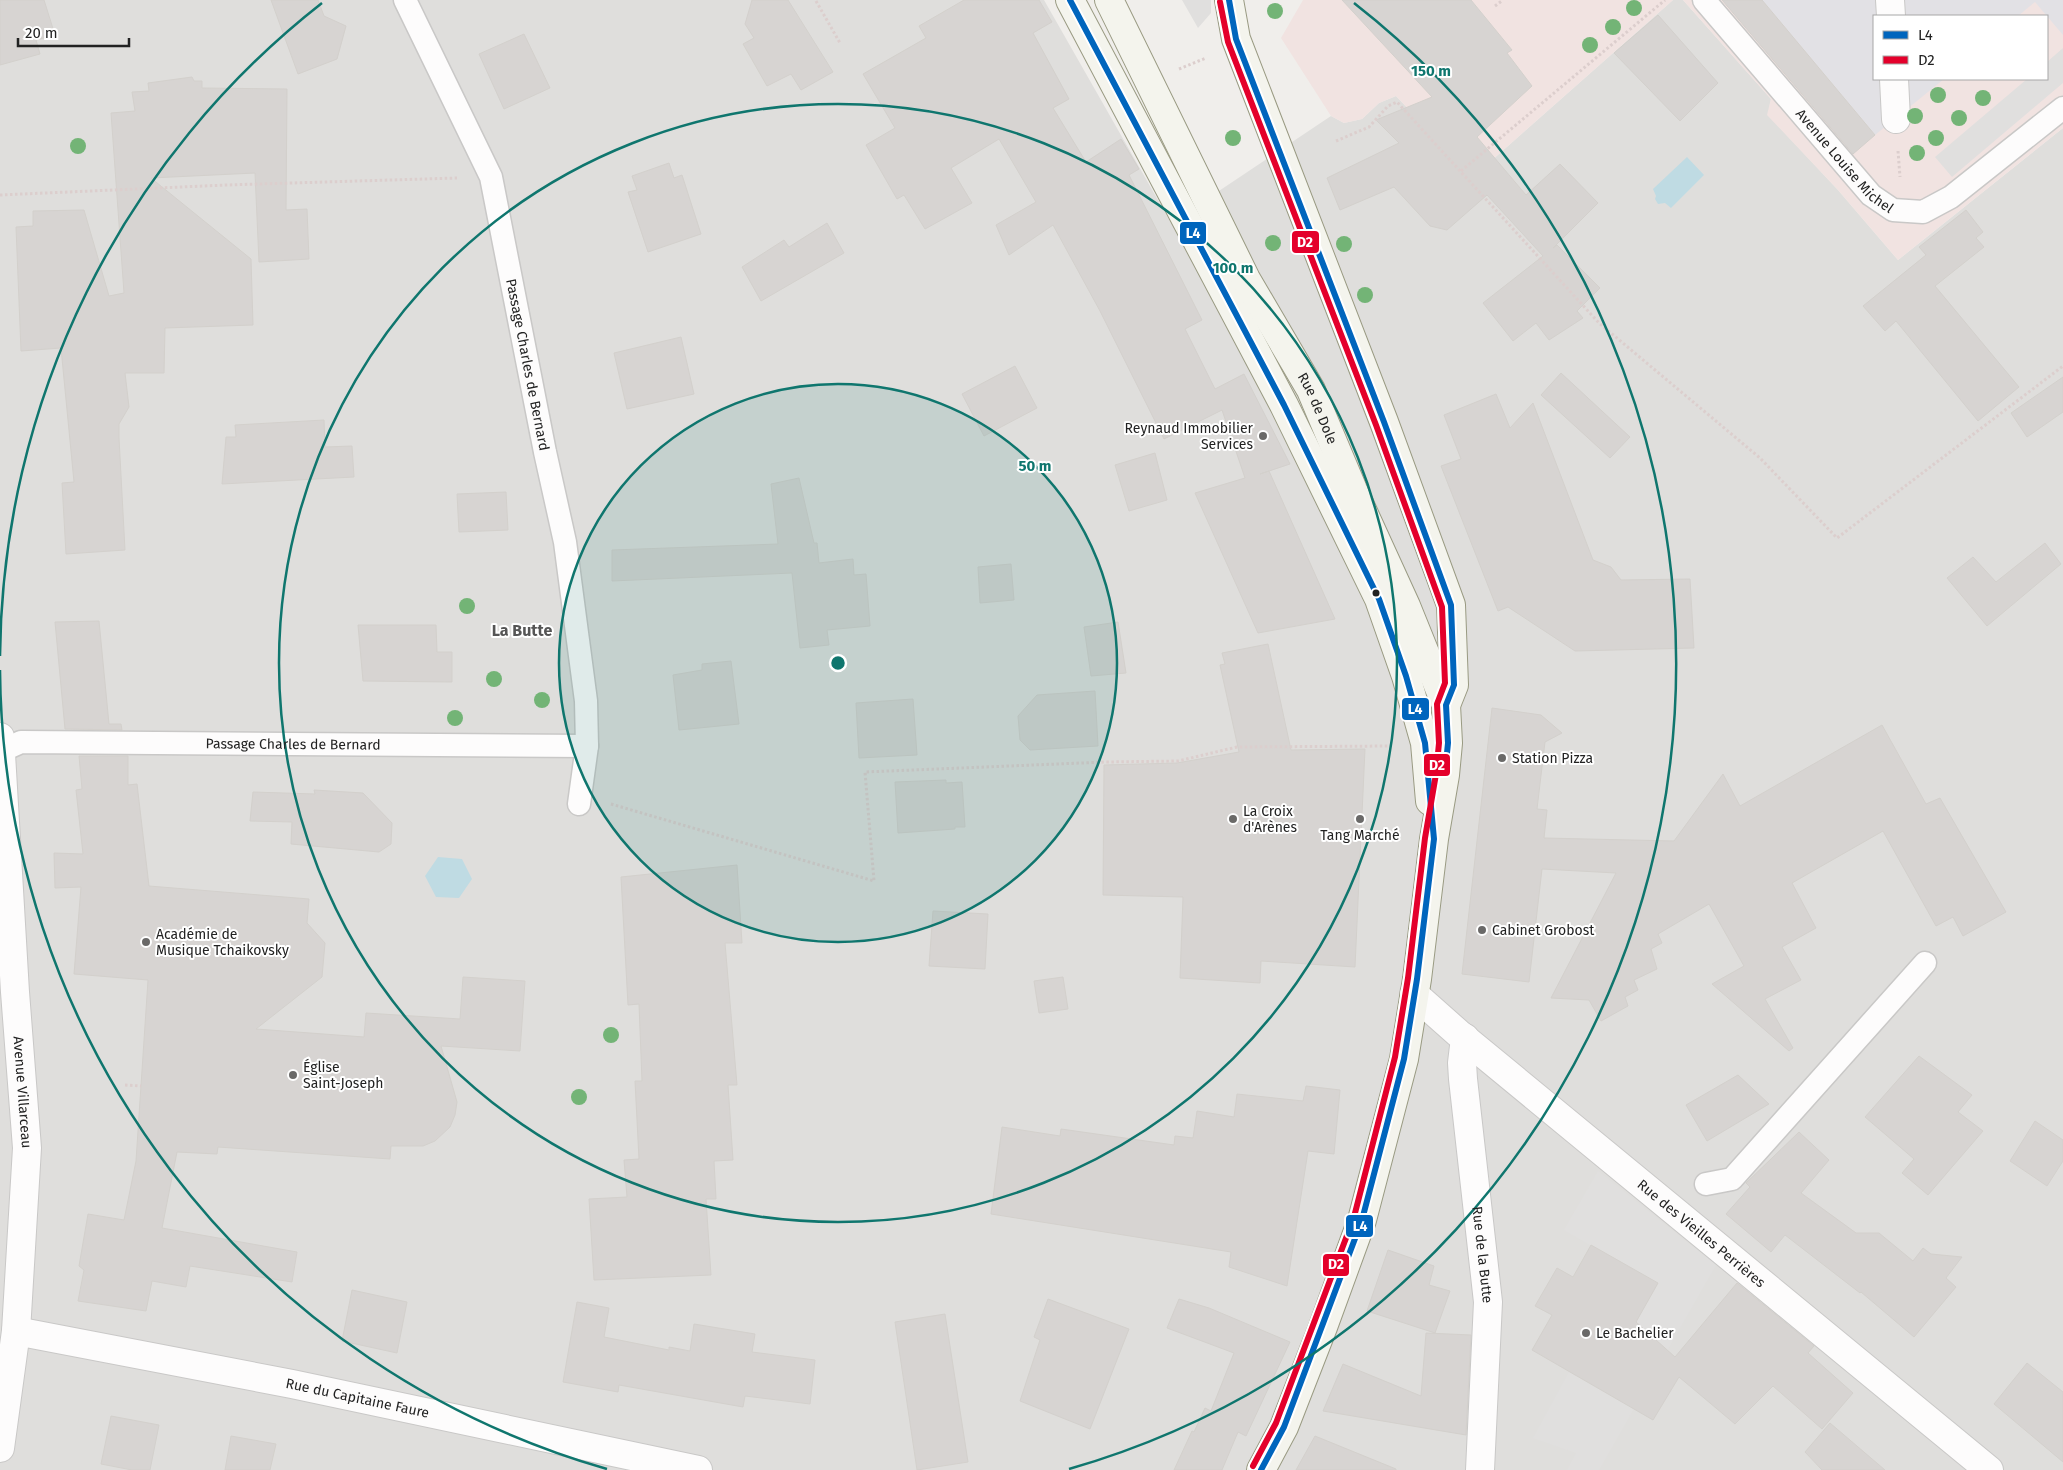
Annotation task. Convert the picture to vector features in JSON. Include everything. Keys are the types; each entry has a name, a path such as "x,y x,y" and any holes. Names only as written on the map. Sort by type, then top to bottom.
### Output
{"main road":[{"name":"Rue de Dole","path":"1070,0 1280,396 1379,599 1406,676 1425,743 1434,838"},
{"name":"Rue de Dole","path":"1109,0 1246,279 1311,390 1353,490 1406,606 1446,705 1448,743 1445,775 1434,838 1404,1059 1362,1220 1320,1336 1284,1427 1261,1470"},
{"path":"1229,0 1236,39 1384,422 1451,605 1454,684 1446,705"}],"street":[{"path":"1890,0 1891,15"},
{"path":"1894,80 1896,119"},
{"name":"Avenue Villarceau","path":"0,746 15,992 27,1148 16,1331 0,1448"},
{"name":"Rue des Vieilles Perrières","path":"1414,994 1989,1470"},
{"name":"Rue de la Butte","path":"1465,1038 1462,1063 1463,1079 1488,1302 1480,1470"},
{"name":"Rue du Capitaine Faure","path":"16,1331 292,1384 698,1470"}],"lane":[{"name":"Passage Charles de Bernard","path":"405,0 491,177 545,452 565,542 586,701 587,746 579,799"},
{"name":"Avenue Louise Michel","path":"1704,0 1871,195 1893,210 1923,212 1951,196 2063,108"},
{"name":"Passage Charles de Bernard","path":"0,746 21,742 587,746"},
{"path":"1706,1184 1732,1179 1925,963"}],"path":[{"path":"1495,6 1503,0"},
{"path":"1461,171 1665,0"},
{"path":"816,1 840,43"},
{"path":"1176,70 1206,58"},
{"path":"1336,141 1369,127 1388,106 1396,102 1599,323 1760,458 1837,538 2063,366"},
{"path":"1896,119 1902,210"},
{"path":"0,195 226,185 491,177"},
{"path":"579,799 874,880 865,772 1105,762 1178,761 1237,747 1372,746"},
{"path":"125,1085 141,1086"}],"shaded area":[{"path":"0,0 1044,0 1171,223 1331,116 1344,123 1362,119 1379,103 1396,96 1473,177 1673,0 1683,0 1771,99 1768,115 1838,190 1898,260 2063,128 2063,1470 0,1470"},
{"path":"1182,0 1211,0 1211,13 1198,28"},
{"path":"1303,0 1673,0 1473,177 1396,96 1379,103 1362,119 1344,123 1331,116 1281,38"},
{"path":"1683,0 2063,0 2063,128 1898,260 1838,190 1767,115 1771,99"},
{"path":"1762,0 2063,0 2063,35 2048,15 2035,2 2019,15 1873,15 1873,80 1943,80 1875,135"},
{"path":"2063,48 2063,83 1952,177 1935,157 2026,80 2048,80 2048,61"},
{"path":"1598,1171 1716,1265 1599,1470 1567,1470 1576,1453 1533,1438 1569,1372 1598,1388 1658,1284 1564,1230"}],"water":[{"path":"1687,157 1704,175 1671,208 1665,203 1658,204 1653,189"},
{"path":"438,857 462,859 472,879 459,898 436,897 425,876"}],"building":[{"path":"0,0 44,0 55,35 36,40 40,54 0,65"},
{"path":"271,0 318,0 324,16 346,26 337,59 298,74"},
{"path":"752,0 788,0 833,72 801,90 791,74 767,86 743,44 754,38 745,24"},
{"path":"964,0 1039,0 1052,22 1033,33 1069,99 1053,108 1086,162 1121,139 1139,169 1129,175 1202,320 1185,329 1215,389 1244,374 1290,464 1269,471 1335,619 1258,633 1195,493 1245,478 1222,410 1164,439 1100,311 1053,225 1009,255 996,225 1036,202 999,139 951,168 972,203 925,229 904,195 897,199 866,145 895,128 863,74 926,38 919,26"},
{"path":"1342,0 1471,0 1512,50 1507,53 1532,86 1477,137 1526,195 1560,164 1598,203 1553,248 1557,245 1600,288 1577,311 1583,318 1549,340 1536,323 1513,341 1483,303 1543,256 1487,195 1447,230 1430,226 1394,187 1340,210 1327,178 1399,143 1376,120 1432,97"},
{"path":"1722,0 1762,0 1875,135 1853,154"},
{"path":"1658,15 1718,83 1680,121 1614,53"},
{"path":"524,34 550,88 504,109 479,54"},
{"path":"192,77 194,81 202,81 202,88 287,89 286,210 307,209 309,259 259,262 255,173 151,178 251,259 253,325 165,328 164,373 125,373 129,407 119,424 119,438 125,550 66,554 62,483 74,482 61,348 21,351 16,227 33,226 33,211 84,210 109,296 124,293 111,113 135,111 132,92 149,91 148,83"},
{"path":"669,163 674,178 682,175 701,234 648,252 628,192 637,190 632,176"},
{"path":"1966,210 1983,232 1976,238 1984,247 1935,286 2019,387 1978,421 1896,321 1885,331 1863,306 1926,255 1919,247"},
{"path":"827,223 844,253 761,301 742,267 784,240 789,247"},
{"path":"681,337 694,394 627,409 614,353"},
{"path":"1015,366 1037,408 984,436 962,394"},
{"path":"1561,373 1630,437 1610,458 1541,395"},
{"path":"2063,377 2063,412 2027,437 2011,413"},
{"path":"1496,394 1510,428 1533,403 1593,560 1611,567 1621,580 1690,579 1694,648 1575,651 1508,607 1498,611 1441,466 1461,459 1444,415"},
{"path":"324,420 325,447 352,446 354,477 222,484 226,437 236,437 235,425"},
{"path":"1155,453 1167,500 1129,511 1115,465"},
{"path":"799,478 814,543 817,543 819,563 853,559 854,575 866,574 870,626 827,630 829,645 800,648 792,573 612,581 612,550 778,544 771,484"},
{"path":"506,492 508,530 459,532 457,494"},
{"path":"2045,543 2061,564 1987,626 1947,578 1973,557 1996,582"},
{"path":"1011,564 1014,600 980,603 978,567"},
{"path":"99,621 109,724 121,724 122,730 65,729 55,622"},
{"path":"1118,622 1126,673 1091,676 1084,627"},
{"path":"358,625 436,625 437,652 452,652 452,682 363,681"},
{"name":"La Croix d'Arènes","path":"1268,644 1291,750 1365,749 1355,967 1261,961 1260,983 1180,978 1183,897 1103,895 1104,765 1177,763 1239,752 1220,665 1225,664 1222,653"},
{"path":"731,661 739,724 679,730 673,675 702,670 702,664"},
{"path":"1095,691 1098,746 1030,750 1020,740 1018,716 1037,695"},
{"path":"913,699 917,755 859,758 856,703"},
{"path":"1492,708 1541,715 1562,733 1545,742 1537,809 1547,810 1544,838 1674,841 1723,774 1740,806 1882,725 1926,804 1940,798 2006,912 1963,936 1953,917 1936,926 1883,831 1792,883 1816,928 1782,947 1801,980 1765,999 1793,1048 1789,1051 1712,984 1744,966 1709,904 1658,934 1662,943 1651,949 1657,969 1634,980 1638,990 1625,997 1628,1006 1601,1021 1589,1000 1551,998 1616,873 1542,869 1529,982 1462,974"},
{"path":"79,756 128,756 128,785 137,784 149,886 309,899 307,923 325,943 322,977 256,1029 364,1037 366,1013 460,1019 463,977 525,981 520,1051 441,1046 457,1102 455,1115 450,1127 435,1141 423,1146 391,1146 390,1159 218,1147 217,1154 177,1152 162,1228 297,1252 292,1282 190,1266 186,1287 152,1281 146,1311 78,1301 84,1270 79,1266 88,1214 124,1220 136,1161 148,980 74,974 81,887 55,888 54,853 83,854 76,790 82,789"},
{"path":"946,780 946,783 962,782 965,827 898,833 895,782"},
{"path":"314,790 363,793 392,823 391,844 379,852 291,844 292,822 250,821 253,792 315,794"},
{"path":"737,865 742,943 725,943 737,1085 728,1085 733,1160 714,1161 716,1199 706,1199 711,1275 594,1280 589,1199 627,1197 624,1160 639,1159 635,1081 642,1081 639,1004 628,1005 621,877"},
{"path":"933,911 988,914 985,969 929,966"},
{"path":"1063,977 1068,1009 1039,1013 1034,981"},
{"path":"1919,1056 1972,1095 1958,1112 1983,1131 1928,1195 1902,1173 1914,1159 1865,1117"},
{"path":"1738,1075 1769,1104 1707,1141 1686,1105"},
{"path":"1306,1086 1340,1090 1334,1154 1308,1151 1287,1286 1229,1267 1231,1252 991,1214 1002,1127 1060,1136 1061,1129 1174,1145 1175,1136 1193,1138 1197,1111 1234,1117 1237,1094 1303,1101"},
{"path":"2035,1121 2063,1140 2063,1161 2047,1186 2010,1161"},
{"path":"1799,1132 1829,1160 1801,1193 1856,1233 1879,1233 1913,1261 1923,1248 1931,1254 1962,1257 1946,1278 1956,1287 1914,1337 1861,1292 1785,1235 1771,1252 1726,1214 1750,1187 1746,1183"},
{"path":"1591,1245 1658,1283 1636,1322 1675,1357 1737,1283 1814,1346 1808,1353 1853,1393 1822,1429 1773,1386 1735,1424 1679,1377 1653,1420 1532,1350 1552,1315 1535,1306 1557,1268 1573,1277"},
{"path":"1388,1250 1434,1266 1429,1285 1450,1291 1435,1333 1367,1311"},
{"path":"352,1290 407,1302 397,1353 342,1341"},
{"path":"1048,1299 1129,1329 1090,1429 1020,1401 1040,1340 1034,1337"},
{"path":"1179,1299 1209,1308 1290,1342 1246,1436 1238,1432 1222,1470 1174,1470 1205,1408 1211,1411 1234,1353 1167,1328"},
{"path":"577,1302 609,1308 604,1337 669,1350 669,1347 690,1351 694,1324 755,1334 752,1352 815,1360 810,1404 745,1396 743,1407 619,1385 618,1392 563,1382"},
{"path":"945,1314 968,1462 917,1470 895,1322"},
{"path":"1426,1333 1471,1335 1466,1435 1323,1411 1343,1364 1421,1396"},
{"path":"2027,1363 2063,1392 2063,1462 1994,1404"},
{"path":"111,1416 159,1425 150,1470 132,1470 101,1464"},
{"path":"1830,1423 1885,1470 1822,1470 1805,1452"},
{"path":"231,1436 276,1444 270,1470 225,1470"},
{"path":"1315,1436 1396,1469 1396,1470 1296,1470"}],"transit line":[{"name":"L4","path":"1070,0 1284,405 1379,599 1406,676 1425,743 1434,839 1417,979 1404,1059 1362,1220 1284,1427 1261,1470"},
{"name":"L4","path":"1229,0 1236,39 1384,422 1451,605 1454,685 1446,705 1448,743 1446,763"},
{"name":"D2","path":"1220,2 1228,42 1376,425 1442,607 1445,683 1437,704 1439,743 1436,774 1425,838 1408,978 1395,1057 1354,1217 1276,1423 1253,1466"}],"place":[{"name":"Reynaud Immobilier Services","path":"1263,436"},
{"name":"Station Pizza","path":"1502,758"},
{"name":"La Croix d'Arènes","path":"1233,819"},
{"name":"Tang Marché","path":"1360,819"},
{"name":"Cabinet Grobost","path":"1482,930"},
{"name":"Académie de Musique Tchaikovsky","path":"146,942"},
{"name":"Église Saint-Joseph","path":"293,1075"},
{"name":"Le Bachelier","path":"1586,1333"}],"district":[{"name":"La Butte","path":"522,630"}]}
